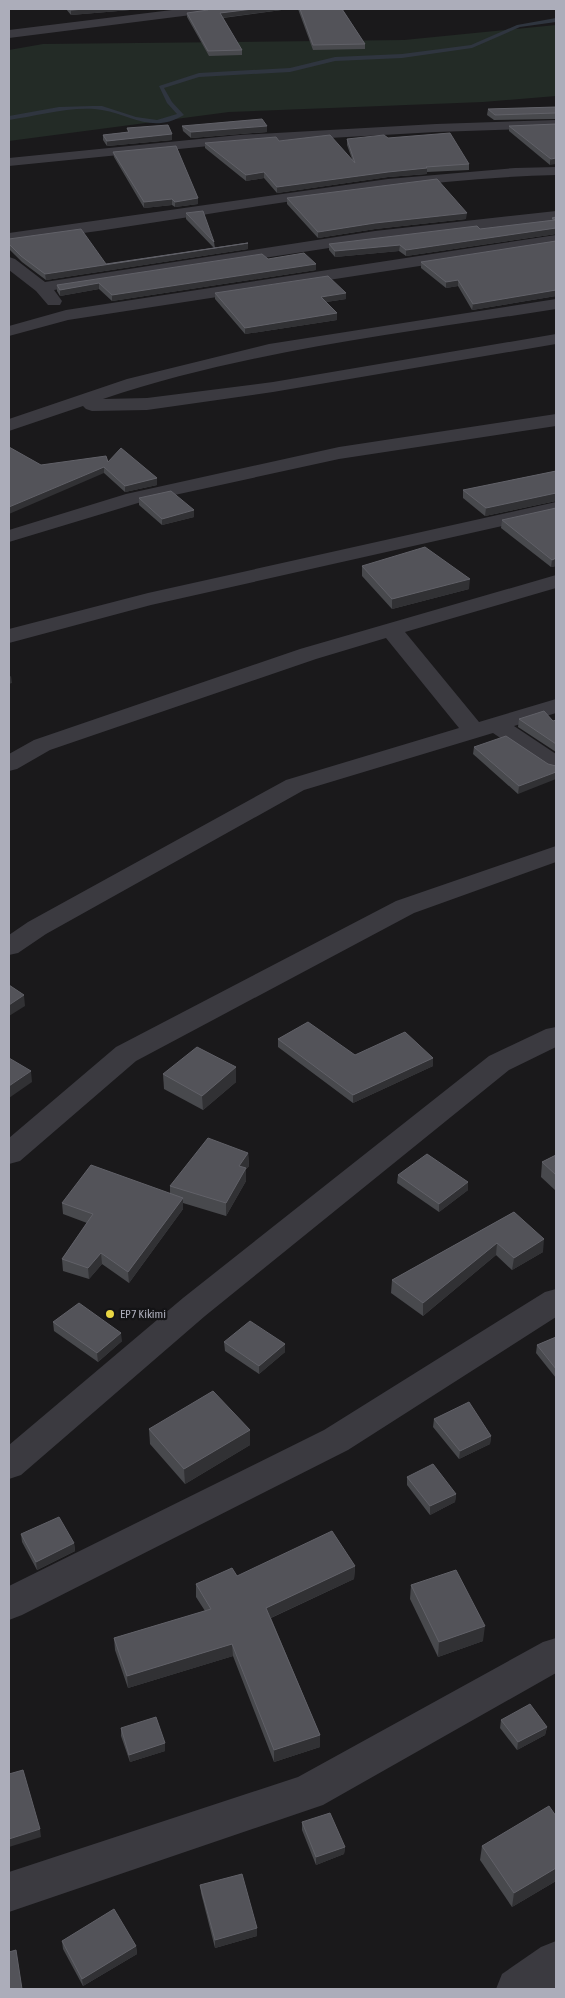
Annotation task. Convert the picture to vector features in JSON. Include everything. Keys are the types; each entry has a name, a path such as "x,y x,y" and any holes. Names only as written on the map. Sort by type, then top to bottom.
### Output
{"street":[{"path":"9,34 207,9"},
{"path":"9,162 239,139 436,128 556,124"},
{"path":"9,238 355,187 515,172 556,171"},
{"path":"42,287 375,236 556,216"},
{"path":"9,331 66,315 556,240"},
{"path":"9,262 42,287 66,315"},
{"path":"9,425 133,383 269,349 556,304"},
{"path":"71,405 156,403 273,387 556,339"},
{"path":"9,536 133,498 339,453 556,420"},
{"path":"9,636 148,599 556,508"},
{"path":"9,764 42,745 308,654 556,582"},
{"path":"391,630 485,727 556,765"},
{"path":"9,947 37,928 295,785 556,706"},
{"path":"9,1154 126,1054 405,907 556,854"},
{"path":"9,1465 194,1307 499,1063 556,1036"},
{"path":"9,1604 336,1440 556,1301"},
{"path":"9,1892 309,1792 556,1654"},
{"path":"517,1989 556,1962"}],"shaded area":[{"path":"556,25 556,96 483,102 229,112 9,141 9,50 43,44 404,40"}],"building":[{"path":"209,9 253,9 220,13 242,50 208,51 187,13"},
{"path":"300,9 342,9 365,44 313,45"},
{"path":"556,107 556,113 495,115 488,109"},
{"path":"262,119 267,126 191,132 182,126"},
{"path":"556,124 556,158 551,159 509,126"},
{"path":"168,125 172,134 107,141 103,135 129,132 127,128"},
{"path":"450,133 469,164 426,167 277,187 264,172 246,175 205,143 276,137 279,141 330,135 355,163 347,139 384,135 388,138"},
{"path":"176,146 198,198 175,202 172,199 144,202 113,152"},
{"path":"437,179 467,213 375,223 318,232 287,198"},
{"path":"203,211 214,242 186,213"},
{"path":"556,217 556,228 406,250 400,245 335,251 329,244 477,226 480,229 555,220 552,218"},
{"path":"81,229 106,264 248,243 45,274 21,256 9,244 9,239"},
{"path":"556,241 556,290 473,304 458,280 446,282 421,262"},
{"path":"304,253 316,264 112,295 99,283 60,290 57,285 262,254 268,259"},
{"path":"328,276 346,293 321,297 337,313 245,328 215,293"},
{"path":"9,447 41,465 106,456 108,462 121,448 157,478 125,486 104,467 9,507"},
{"path":"556,471 556,493 486,508 463,490"},
{"path":"171,491 194,510 162,519 139,498"},
{"path":"556,508 556,558 552,560 502,520"},
{"path":"425,547 470,579 392,599 362,566"},
{"path":"544,711 553,721 556,720 556,744 519,719"},
{"path":"506,736 548,764 556,766 556,772 519,786 474,747"},
{"path":"9,985 24,995 9,1005"},
{"path":"308,1022 355,1055 405,1032 433,1058 353,1095 278,1039"},
{"path":"197,1047 236,1067 202,1096 163,1074"},
{"path":"9,1058 31,1071 9,1086"},
{"path":"208,1138 248,1153 239,1166 246,1168 226,1203 170,1186"},
{"path":"427,1154 468,1182 439,1204 398,1175"},
{"path":"556,1155 556,1175 542,1162"},
{"path":"91,1165 183,1198 128,1272 101,1253 88,1268 62,1259 93,1214 62,1203"},
{"path":"514,1212 544,1239 514,1258 497,1243 423,1303 392,1280"},
{"path":"79,1303 121,1333 97,1353 53,1322"},
{"path":"250,1321 285,1344 259,1366 224,1342"},
{"path":"556,1337 556,1369 537,1345"},
{"path":"213,1391 250,1430 184,1469 149,1429"},
{"path":"469,1402 491,1436 460,1451 434,1419"},
{"path":"433,1464 456,1494 430,1506 407,1477"},
{"path":"59,1517 74,1543 36,1562 21,1534"},
{"path":"332,1531 355,1566 266,1608 320,1735 274,1750 232,1644 127,1676 114,1638 211,1609 196,1584 232,1568 237,1576"},
{"path":"456,1570 485,1626 439,1642 411,1585"},
{"path":"530,1704 547,1727 518,1742 501,1720"},
{"path":"156,1717 165,1743 129,1755 121,1728"},
{"path":"23,1770 40,1829 9,1839 9,1774"},
{"path":"549,1806 556,1816 556,1868 514,1893 482,1846"},
{"path":"330,1813 345,1847 316,1857 302,1822"},
{"path":"242,1874 257,1928 215,1940 200,1885"},
{"path":"114,1909 136,1946 82,1979 62,1941"},
{"path":"16,1950 22,1989 9,1989 9,1952"}],"waterway":[{"path":"9,118 59,109 102,108 135,119 157,122 181,115 170,103 161,87 199,75 290,70 335,59 402,56 472,46 519,26 556,20"}],"place":[{"name":"EP7 Kikimi","path":"110,1314"}]}
